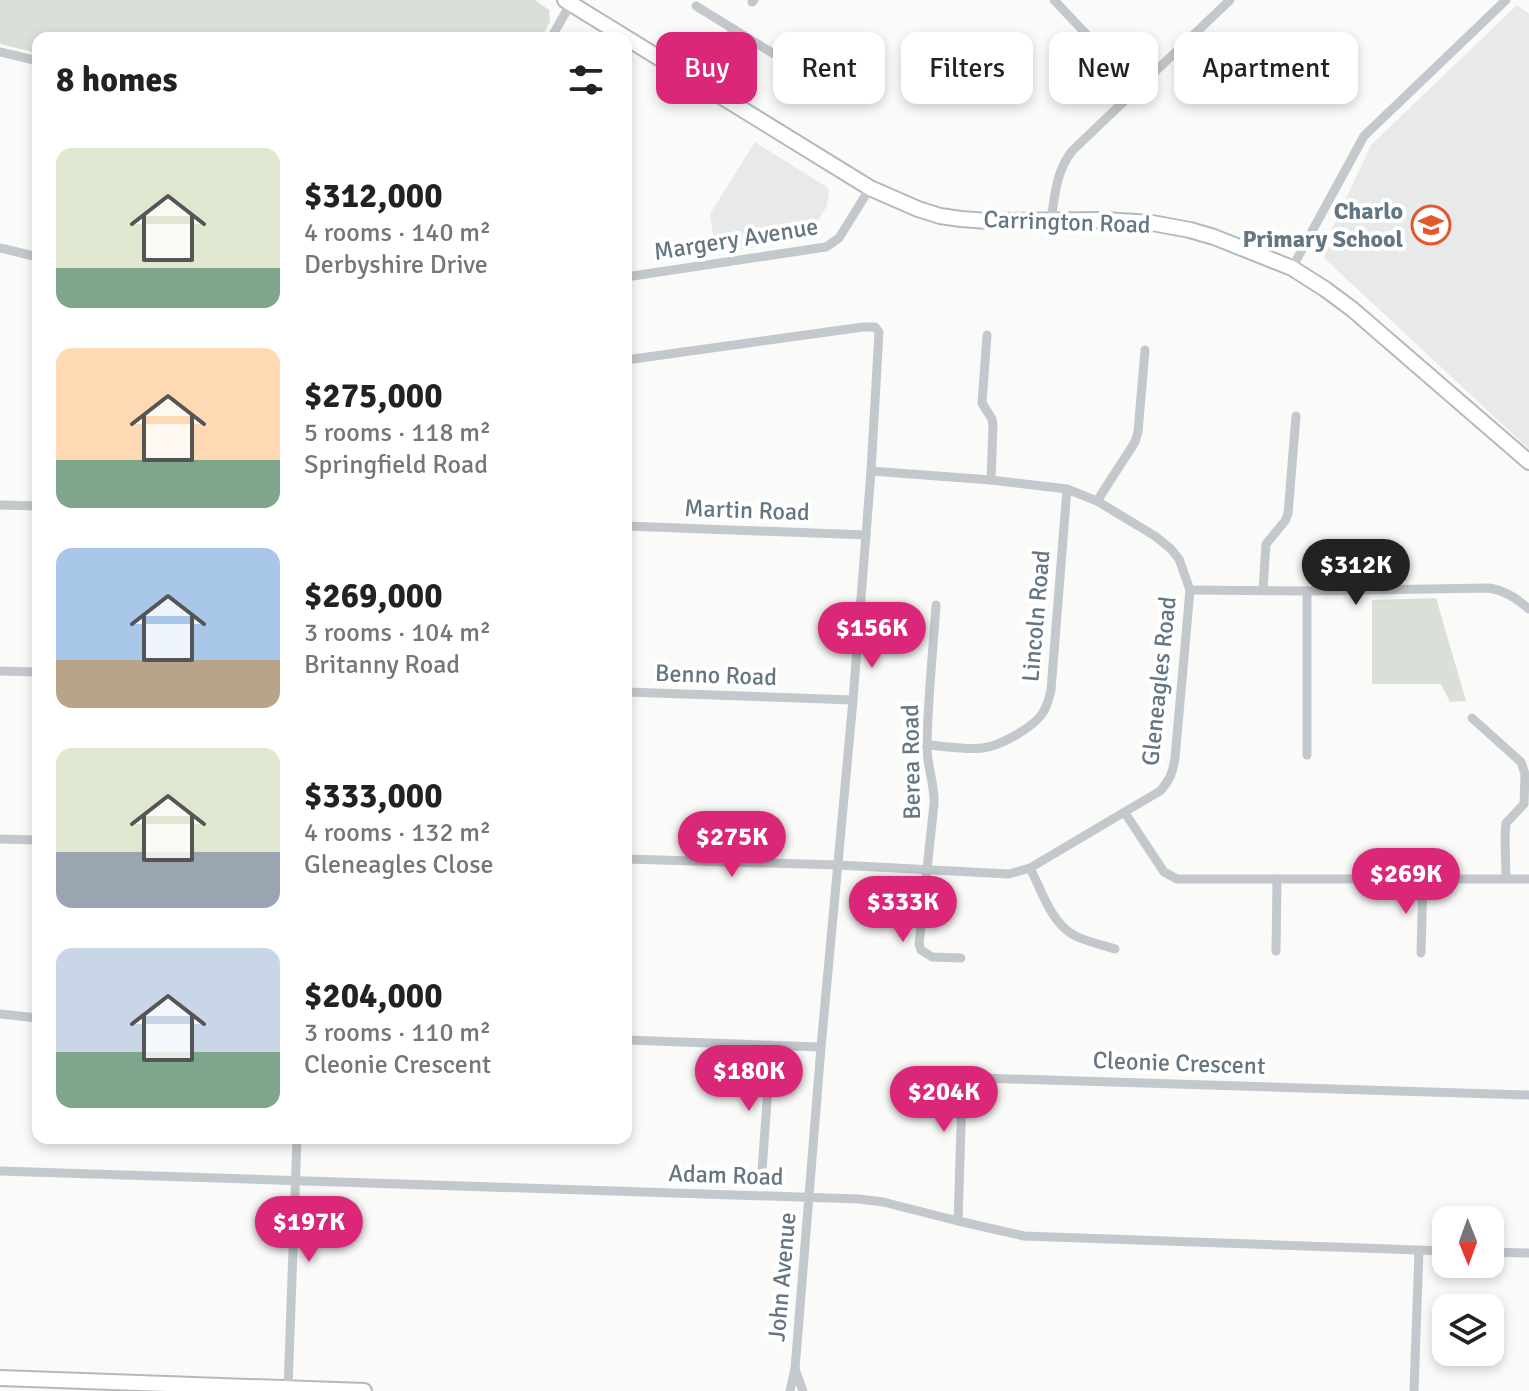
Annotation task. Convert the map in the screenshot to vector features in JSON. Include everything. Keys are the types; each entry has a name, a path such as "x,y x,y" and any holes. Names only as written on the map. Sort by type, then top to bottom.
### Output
{"street":[{"path":"1054,0 1084,32"},
{"path":"1158,68 1230,0"},
{"path":"1292,268 1364,136 1506,0"},
{"path":"554,32 568,2"},
{"name":"Carrington Road","path":"568,2 617,32"},
{"path":"696,6 773,53"},
{"name":"Carrington Road","path":"632,41 656,56"},
{"path":"0,52 32,60"},
{"name":"Carrington Road","path":"734,104 870,188 940,216 988,221 1152,223 1214,237 1292,268 1352,309 1529,462"},
{"path":"1051,220 1062,164 1120,104"},
{"name":"Margery Avenue","path":"632,276 826,247 839,238 870,188"},
{"path":"0,248 32,256"},
{"name":"John Avenue","path":"632,359 863,327 878,329 871,471 853,700 795,1369 790,1391"},
{"path":"987,335 982,403 993,426 991,480"},
{"path":"1097,501 1135,442 1145,350"},
{"path":"1263,590 1266,544 1288,514 1296,416"},
{"name":"Gleneagles Road","path":"632,859 1009,874 1030,868 1125,813 1160,791 1172,774 1190,590 1179,559 1171,549 1097,501 1067,489 871,471"},
{"name":"Lincoln Road","path":"926,745 993,746 1035,722 1048,704 1067,489"},
{"path":"0,505 32,506"},
{"name":"Martin Road","path":"632,526 866,535"},
{"path":"1190,590 1489,588 1511,594 1529,609"},
{"path":"1307,591 1307,755"},
{"name":"Berea Road","path":"936,605 926,745 935,794 919,939 920,948 926,955 961,958"},
{"path":"0,671 32,672"},
{"name":"Benno Road","path":"632,692 853,700"},
{"path":"1472,718 1524,768 1524,804 1506,823 1506,878"},
{"path":"1125,813 1164,872 1172,878 1529,879"},
{"path":"0,839 32,840"},
{"path":"1030,868 1063,927 1082,939 1115,949"},
{"path":"1276,951 1277,879"},
{"path":"1421,953 1423,879"},
{"path":"0,1014 32,1017"},
{"path":"632,1040 821,1047"},
{"path":"762,1171 771,1045"},
{"name":"Cleonie Crescent","path":"958,1221 962,1096 971,1082 981,1078 1529,1095"},
{"path":"280,1389 297,1144"},
{"name":"Adam Road","path":"0,1171 859,1199 1034,1236 1432,1250"},
{"path":"1414,1391 1419,1250"},
{"path":"1504,1252 1529,1253"},
{"name":"John Avenue","path":"795,1369 803,1391"},
{"path":"0,1378 364,1391"}],"shaded area":[{"path":"0,0 535,0 549,10 550,21 545,32 32,32 32,52 0,44"},
{"name":"Charlo Primary School","path":"1517,5 1529,14 1529,449 1325,259 1323,248 1371,145"},
{"path":"755,142 827,187 827,206 806,240 716,253 710,214"},
{"path":"1436,598 1466,701 1450,702 1441,684 1372,684 1372,600"}],"place":[{"name":"Charlo Primary School","path":"1431,225"}]}
